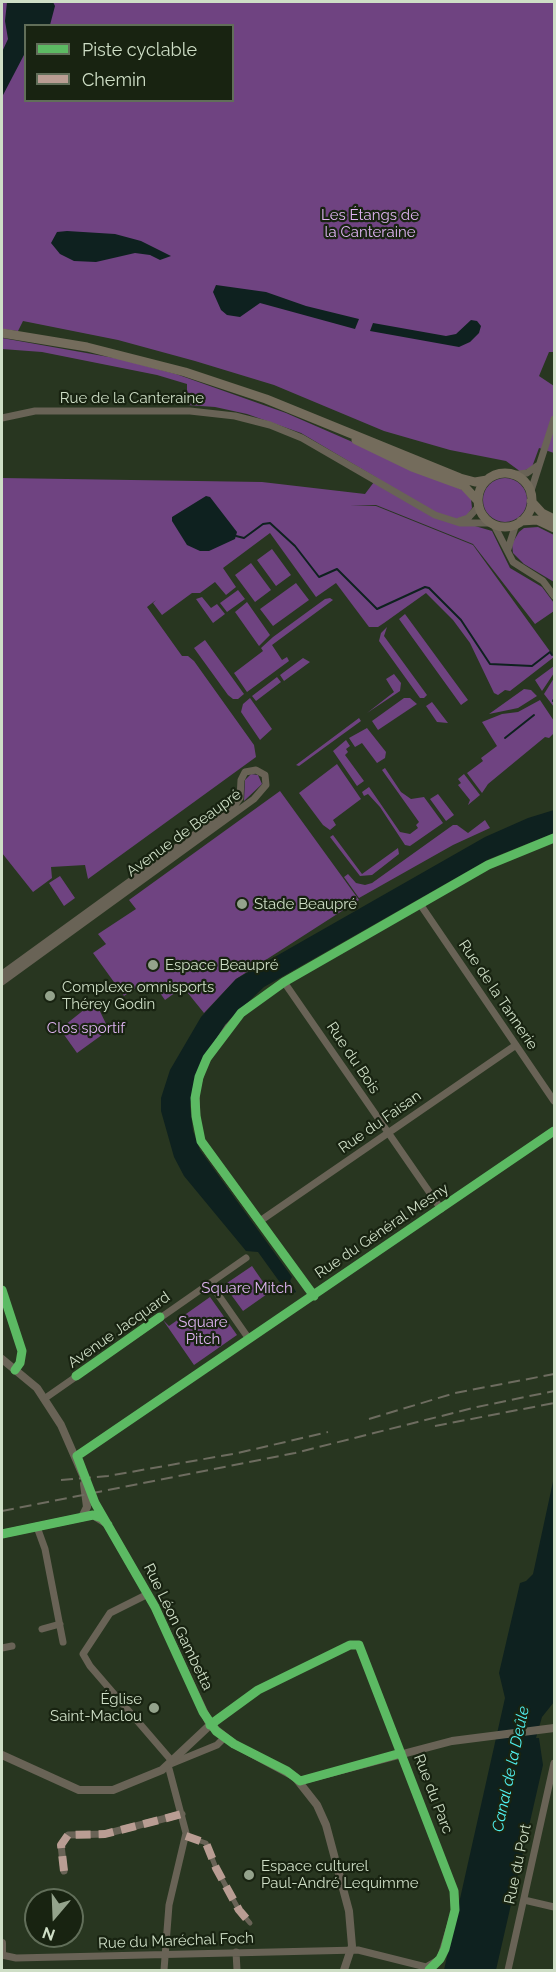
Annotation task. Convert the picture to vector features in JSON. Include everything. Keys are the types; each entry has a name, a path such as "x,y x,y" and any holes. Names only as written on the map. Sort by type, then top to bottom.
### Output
{"main road":[{"path":"2,333 87,347 163,365 247,392 460,478 475,482 497,475 512,475 522,481 542,513 555,519"},
{"path":"311,417 403,463 464,486 492,524 505,527 537,520 555,528"},
{"path":"478,503 480,490 487,480"},
{"path":"519,523 529,512 531,497"}],"street":[{"name":"Rue de la Canteraine","path":"2,418 35,411 181,411 213,412 252,420 302,438 401,497 454,522 492,524"},
{"path":"531,497 540,461 555,419"},
{"path":"512,475 532,470 540,461"},
{"path":"454,522 468,518 478,503"},
{"path":"508,554 509,541 519,523"},
{"path":"492,524 516,565 543,581 555,596"},
{"name":"Avenue de Beaupré","path":"2,974 235,806 240,798 241,780 245,772 256,770 265,775 266,785 258,795 2,982"},
{"name":"Rue de la Tannerie","path":"285,982 420,904 555,1101"},
{"path":"285,982 248,1007 228,1027 204,1064 195,1098 201,1141 314,1296"},
{"name":"Rue du Bois","path":"285,982 441,1209"},
{"name":"Rue du Faisan","path":"260,1221 516,1045"},
{"name":"Rue du Général Mesny","path":"78,1460 555,1131"},
{"name":"Avenue Jacquard","path":"44,1399 246,1258"},
{"path":"210,1283 249,1340"},
{"path":"2,1290 22,1351 21,1360 15,1370"},
{"path":"2,1359 31,1382 44,1399 78,1460 87,1507 82,1517"},
{"name":"Rue Léon Gambetta","path":"78,1460 94,1501 148,1594 210,1725 224,1738 287,1771 300,1781 314,1800 326,1825 348,1905 351,1950 344,1971"},
{"path":"2,1534 82,1517 98,1516 111,1530"},
{"path":"37,1527 45,1549 63,1642"},
{"path":"148,1594 110,1613 83,1654 108,1688 170,1762 186,1836 170,1900 164,1971"},
{"path":"42,1629 60,1624"},
{"name":"Rue du Parc","path":"210,1725 258,1690 350,1644 356,1644 360,1648 455,1895 447,1944 437,1963"},
{"path":"2,1648 12,1646"},
{"path":"2,1755 84,1791 117,1789 156,1773 210,1725"},
{"path":"300,1781 401,1753 478,1737 555,1728"},
{"path":"170,1762 217,1745 224,1738"},
{"name":"Rue du Port","path":"508,1971 555,1763"},
{"path":"64,1870 61,1845 69,1835 105,1834 182,1814"},
{"path":"186,1836 206,1843 216,1868 239,1910 250,1923"},
{"path":"524,1900 555,1907"},
{"path":"2,1943 2,1954"},
{"name":"Rue du Maréchal Foch","path":"2,1954 16,1958 351,1950 426,1967 437,1963"},
{"path":"236,1952 237,1971"}],"green space":[{"name":"Les Étangs de la Canteraine","path":"2,2 554,2 554,352 549,352 539,376 554,386 554,453 539,448 532,467 521,472 506,461 450,450 384,431 274,385 118,340 23,321 18,331 2,329"},
{"path":"2,338 120,359 176,374 286,413 465,491 471,499 472,508 468,514 475,526 492,531 510,568 542,587 554,603 554,611 535,624 473,544 376,505 350,505 376,506 473,545 554,657 510,691 505,690 498,695 494,693 470,643 453,620 426,593 378,627 369,627 336,583 316,597 270,533 223,568 236,587 226,595 215,582 200,593 192,593 162,615 153,603 156,600 147,607 182,656 188,656 194,661 254,745 256,757 88,879 85,865 51,867 52,878 33,892 2,853 2,478 262,482 365,494 377,478 301,433 247,414 215,407 187,405 187,384 157,375 42,352 2,349"},
{"path":"505,478 520,485 527,500 520,515 505,522 490,515 483,500 490,485"},
{"path":"538,527 554,535 554,582 524,564 513,553 512,544 519,532 524,528"},
{"path":"272,549 291,575 276,586 257,560"},
{"path":"251,563 271,590 255,602 235,575"},
{"path":"296,583 309,600 273,626 260,609"},
{"path":"238,590 245,599 227,612 220,603"},
{"path":"202,597 211,608 217,604 225,614 213,623 196,599"},
{"path":"325,599 333,600 272,645 282,660 287,657 289,661 247,692 234,673 263,651 261,648 273,637"},
{"path":"247,602 270,635 259,646 235,612"},
{"path":"405,614 468,700 461,705 399,619"},
{"path":"387,627 384,636 427,695 424,698 420,698 379,641 381,633"},
{"path":"205,640 244,694 238,699 233,699 228,695 194,648"},
{"path":"303,658 310,662 284,681 280,675"},
{"path":"554,666 554,673 542,691 535,680"},
{"path":"394,674 401,683 400,691 367,713 394,692 386,679"},
{"path":"277,677 281,682 256,701 252,696"},
{"path":"554,678 554,707 544,694"},
{"path":"524,689 531,690 537,696 518,708 489,714"},
{"path":"250,698 272,729 260,740 241,712 243,704"},
{"path":"404,698 410,698 417,704 378,730 372,721"},
{"path":"540,700 554,721 554,733 549,738 545,737 488,784 482,793 467,773 497,746 482,722 502,714 518,712"},
{"path":"432,702 448,723 437,722 426,706"},
{"path":"359,718 361,721 299,766 296,765"},
{"path":"367,728 386,752 385,758 377,763 362,743 355,747 349,738"},
{"path":"346,740 350,746 346,749 348,752 345,755 364,781 357,786 333,751"},
{"path":"337,764 361,799 333,820 336,825 330,830 323,825 299,793"},
{"path":"385,768 401,792 411,799 424,797 443,823 410,846 405,845 380,807 368,794 364,796 362,792 369,787 400,832 410,834 418,828 416,825 419,822 382,770"},
{"path":"251,774 258,775 262,784 244,801 245,780"},
{"path":"464,774 480,795 468,805 470,800 458,785 461,783 458,779"},
{"name":"Stade Beaupré","path":"280,791 359,900 236,979 204,1013 183,987 165,1000 152,982 140,991 137,987 124,996 93,953 106,944 98,934 136,909 129,900"},
{"path":"438,794 454,815 446,821 430,799"},
{"path":"485,820 490,828 453,845 359,898 344,877 348,874 356,883 365,885 372,883 453,825 457,825 468,833"},
{"path":"333,835 362,874 398,848 399,854 372,875 360,876 330,837"},
{"path":"60,876 75,898 64,906 49,883"},
{"name":"Clos sportif","path":"95,1001 108,1028 106,1032 77,1053 60,1029"},
{"name":"Square Mitch","path":"252,1266 270,1292 243,1311 224,1285"},
{"name":"Square Pitch","path":"210,1297 237,1335 194,1365 163,1320 169,1326"}],"water":[{"path":"7,2 53,2 55,6 50,24 24,24 24,55 2,97 2,52 8,39 5,21"},
{"path":"57,232 115,234 141,241 171,256 160,260 150,255 135,253 96,262 74,261 60,254 51,243"},
{"path":"216,285 266,292 306,306 359,319 355,329 260,303 240,317 227,315 221,310 213,292"},
{"path":"471,320 477,321 481,326 479,333 470,342 459,347 370,331 373,323 446,336 456,334"},
{"path":"206,496 210,497 237,532 235,539 209,551 200,551 187,545 172,521 172,517"},
{"path":"554,810 554,833 489,859 264,987 229,1020 197,1072 190,1106 193,1131 200,1150 292,1277 290,1281 296,1292 289,1295 258,1252 246,1251 184,1176 174,1157 161,1111 161,1098 170,1070 201,1017 236,979 485,837 528,818"},
{"name":"Canal de la Deûle","path":"554,1477 554,1702 542,1717 536,1738 539,1738 543,1765 496,1970 444,1970 505,1698 499,1673 520,1583 533,1574"}],"waterway":[{"path":"236,536 244,538 263,524 270,523 295,546 319,577 337,569 377,609 425,587 429,588 461,620 490,664 532,666 550,652 552,655"},
{"path":"505,738 534,715"}],"railway":[{"path":"369,1419 455,1393 554,1374"},
{"path":"2,1511 295,1453 477,1407 554,1391"},
{"path":"435,1426 554,1403"},
{"path":"61,1480 108,1476 238,1453 328,1432"}],"marked path":[{"path":"64,1871 61,1845 68,1835 105,1834 182,1814"},
{"path":"186,1836 206,1843 216,1868 239,1910 250,1923"}],"cycle path":[{"path":"314,1296 201,1141 195,1098 199,1077 207,1058 241,1013 284,982 488,865 554,838"},
{"path":"401,1753 300,1781 287,1771 234,1744 216,1731 203,1712 155,1607 95,1503 77,1456 554,1131"},
{"path":"2,1290 22,1351 20,1363 15,1370"},
{"path":"76,1376 160,1317"},
{"path":"2,1534 93,1515 102,1518 108,1525"},
{"path":"210,1725 258,1690 350,1645 359,1645 454,1891 455,1910 445,1949 440,1959 429,1970"}],"place":[{"name":"Stade Beaupré","path":"242,904"},
{"name":"Espace Beaupré","path":"153,965"},
{"name":"Complexe omnisports Thérey Godin","path":"50,996"},
{"name":"Église Saint-Maclou","path":"154,1708"},
{"name":"Espace culturel Paul-André Lequimme","path":"249,1875"}]}
